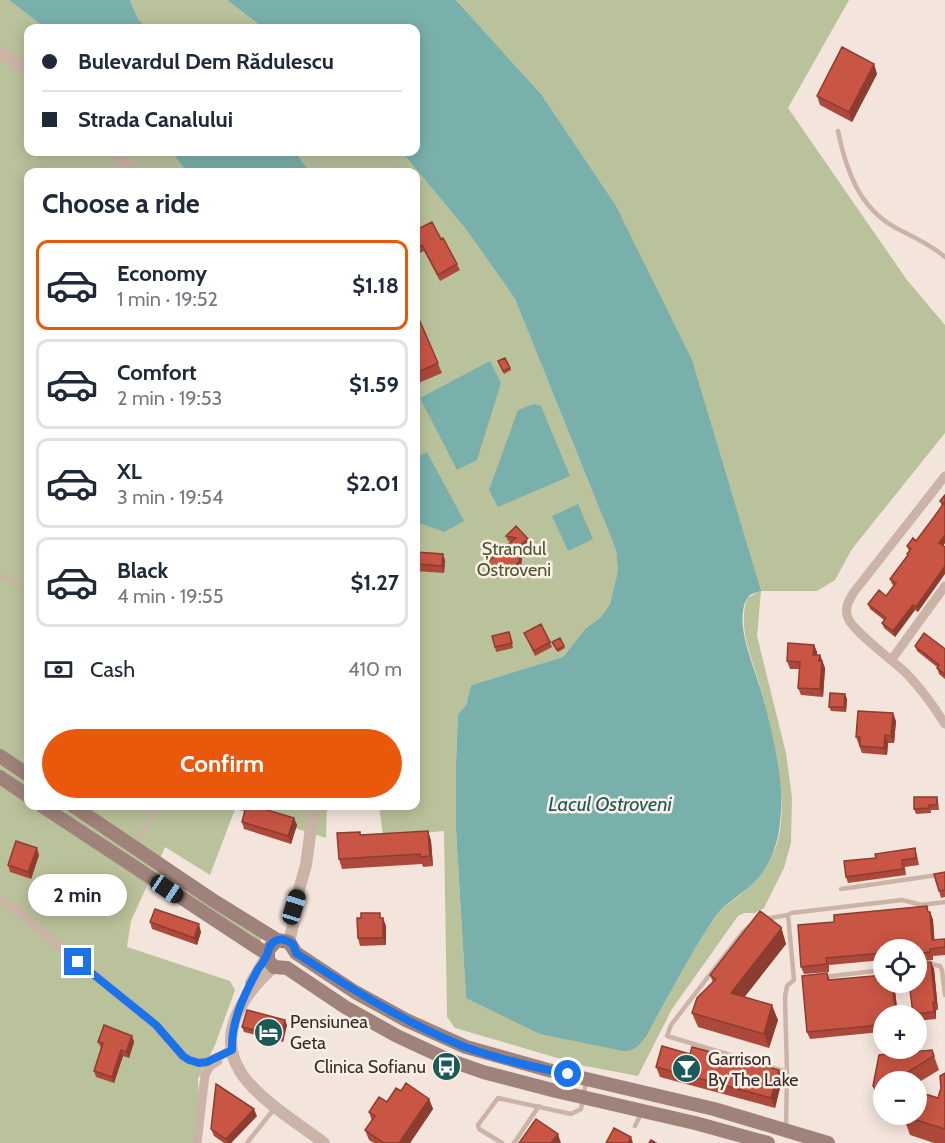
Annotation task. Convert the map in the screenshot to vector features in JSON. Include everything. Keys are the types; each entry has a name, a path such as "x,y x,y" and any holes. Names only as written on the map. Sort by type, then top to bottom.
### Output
{"main road":[{"path":"0,756 24,772"},
{"path":"0,777 24,793"},
{"path":"48,810 274,961 354,1012 397,1036 449,1060 491,1075 768,1143"},
{"path":"79,810 214,901 286,944 355,992 446,1038 495,1057 692,1103 828,1143"},
{"path":"274,961 270,946 286,944"},
{"path":"274,961 295,960 286,944"}],"street":[{"path":"0,52 24,69"},
{"path":"119,156 129,168"},
{"path":"945,476 854,592 847,606 848,621 918,685 945,724"},
{"path":"892,659 945,586"},
{"path":"286,944 293,925 294,907 306,865 313,810"},
{"path":"4,901 156,1025 189,1060 199,1063 207,1062 232,1050"},
{"path":"274,961 255,973 233,1026 232,1050 240,1072 255,1089 324,1143"},
{"path":"198,1143 206,1075 210,1066 232,1050"}],"lane":[{"path":"838,131 850,175 866,204 894,227 928,244 945,257"},
{"path":"0,575 24,588"},
{"path":"133,846 156,810"},
{"path":"841,889 945,874"},
{"path":"788,1072 667,1036 671,1025 749,926 767,918 791,913 902,900 922,905 945,902"},
{"path":"788,915 794,980"},
{"path":"927,965 940,966 945,995"},
{"path":"813,978 873,971"},
{"path":"787,1130 788,1072 785,997 787,987 794,980 803,979"},
{"path":"502,1143 479,1129 478,1125 496,1100 502,1098 571,1114 580,1109 587,1079"},
{"path":"247,1143 276,1106"},
{"path":"514,1143 539,1106"},
{"path":"635,1126 643,1111"}],"green space":[{"path":"0,0 9,0 40,24 24,24 24,156 174,156 184,168 24,168 24,810 235,810 210,875 165,847 156,868 262,938 259,944 152,875 131,921 127,947 230,981 235,990 215,1045 198,1079 199,1101 193,1143 0,1143"},
{"path":"130,0 227,0 258,24 143,24 138,19"},
{"name":"Ștrandul Ostroveni","path":"456,0 849,0 788,108 907,280 945,325 945,433 852,549 835,580 817,591 761,591 757,636 786,753 792,798 791,843 784,868 764,908 755,913 744,913 738,916 672,1009 638,1076 585,1066 455,1028 447,1017 444,831 383,836 380,810 420,810 420,174 468,232 515,299 616,550 618,570 610,604 601,617 585,629 563,657 471,685 466,705 458,714 456,830 466,998 647,1035 706,930 724,907 749,887 763,872 777,844 781,822 781,791 777,760 764,700 745,637 744,624 747,598 760,591 615,204 541,94"},
{"path":"298,156 405,156 415,168 307,168"},
{"path":"238,810 327,810 326,838"}],"water":[{"path":"9,0 130,0 138,19 143,24 40,24"},
{"name":"Lacul Ostroveni","path":"227,0 456,0 541,94 615,204 692,360 761,591 750,595 746,600 743,623 747,648 763,697 778,767 781,791 779,831 766,867 749,887 715,917 688,960 647,1035 637,1047 631,1050 623,1051 540,1034 466,998 456,830 458,714 466,705 471,685 563,657 585,629 601,617 610,604 618,570 616,550 515,299 468,232 420,174 420,168 415,168 405,156 420,156 420,24 258,24"},
{"path":"174,156 298,156 307,168 184,168"},
{"path":"490,361 501,383 477,460 457,470 420,398"},
{"path":"534,404 541,406 570,476 498,507 489,490 518,410"},
{"path":"427,452 464,521 444,532 420,523 420,455"},
{"path":"578,504 593,539 568,551 552,516"}],"building":[{"path":"842,47 874,64 849,112 817,96"},
{"path":"432,222 457,264 438,275 422,245 420,246 420,228"},
{"path":"420,321 438,363 420,371"},
{"path":"505,358 510,368 503,371 498,361"},
{"path":"945,495 945,535 939,543 945,547 945,566 916,607 913,605 893,631 882,623 886,618 868,604 879,590 886,596 896,583 890,579 908,555 911,549 907,546 913,538 916,541 934,517 944,503 940,501"},
{"path":"516,526 529,540 518,548 519,562 509,570 497,571 496,574 485,565 516,538 506,536"},
{"path":"420,552 443,554 442,566 420,564"},
{"path":"541,624 550,642 534,651 524,633"},
{"path":"509,632 512,643 495,647 492,636"},
{"path":"924,633 945,649 945,675 937,668 939,665 915,646"},
{"path":"560,638 564,646 557,650 552,642"},
{"path":"788,643 814,645 813,655 820,655 819,661 822,661 820,689 798,688 800,662 787,661"},
{"path":"830,693 845,694 844,707 829,707"},
{"path":"858,711 893,713 891,736 885,735 884,748 860,746 860,737 856,737"},
{"path":"914,797 937,797 937,805 914,809"},
{"path":"245,810 267,810 294,818 288,836 242,822"},
{"path":"428,831 430,856 420,857 420,854 339,859 337,833 360,832 360,835"},
{"path":"16,841 37,848 28,872 8,865"},
{"path":"915,848 916,858 902,860 903,869 846,877 844,861 876,858 875,854"},
{"path":"945,872 945,890 939,891 934,874"},
{"path":"927,906 930,912 932,940 945,939 945,947 930,949 930,952 927,952 927,939 873,939 873,954 826,958 827,964 801,967 798,925 834,922 834,915"},
{"path":"155,909 199,924 194,938 150,922"},
{"path":"760,911 781,929 731,993 772,1005 764,1034 692,1013 697,998 716,979 710,975"},
{"path":"361,913 380,913 380,918 383,918 383,938 358,938 357,918 361,918"},
{"path":"927,962 931,962 935,1003 933,1003 934,1012 927,1013 927,1005 912,1005 910,993 927,993"},
{"path":"827,973 828,980 873,976 873,993 893,993 895,1005 873,1005 873,1026 807,1032 802,976"},
{"path":"247,1010 285,1020 281,1037 242,1027"},
{"path":"104,1025 132,1036 126,1052 121,1050 112,1077 94,1071 103,1043 98,1042"},
{"path":"662,1046 690,1054 692,1047 779,1070 771,1098 656,1067"},
{"path":"927,1050 932,1050 934,1056 910,1071 876,1071 878,1059 927,1059"},
{"path":"945,1073 945,1129 927,1123 927,1094 938,1098 941,1088 940,1076"},
{"path":"406,1083 429,1099 399,1143 384,1143 365,1130 375,1116 369,1112 379,1097 387,1102 396,1088 401,1091"},
{"path":"216,1084 254,1109 226,1139 211,1129"},
{"path":"536,1119 558,1134 551,1143 519,1143"},
{"path":"614,1128 631,1137 628,1143 606,1143"}],"place":[{"name":"Pensiunea Geta","path":"269,1032"},
{"name":"Clinica Sofianu","path":"447,1067"},
{"name":"Garrison By The Lake","path":"687,1069"}],"route":[{"path":"78,962 156,1025 183,1056 199,1063 207,1062 232,1050 233,1026 255,973 267,956 273,942 283,940 293,944 296,953 355,992 406,1020 465,1047 495,1057 568,1074"}]}
